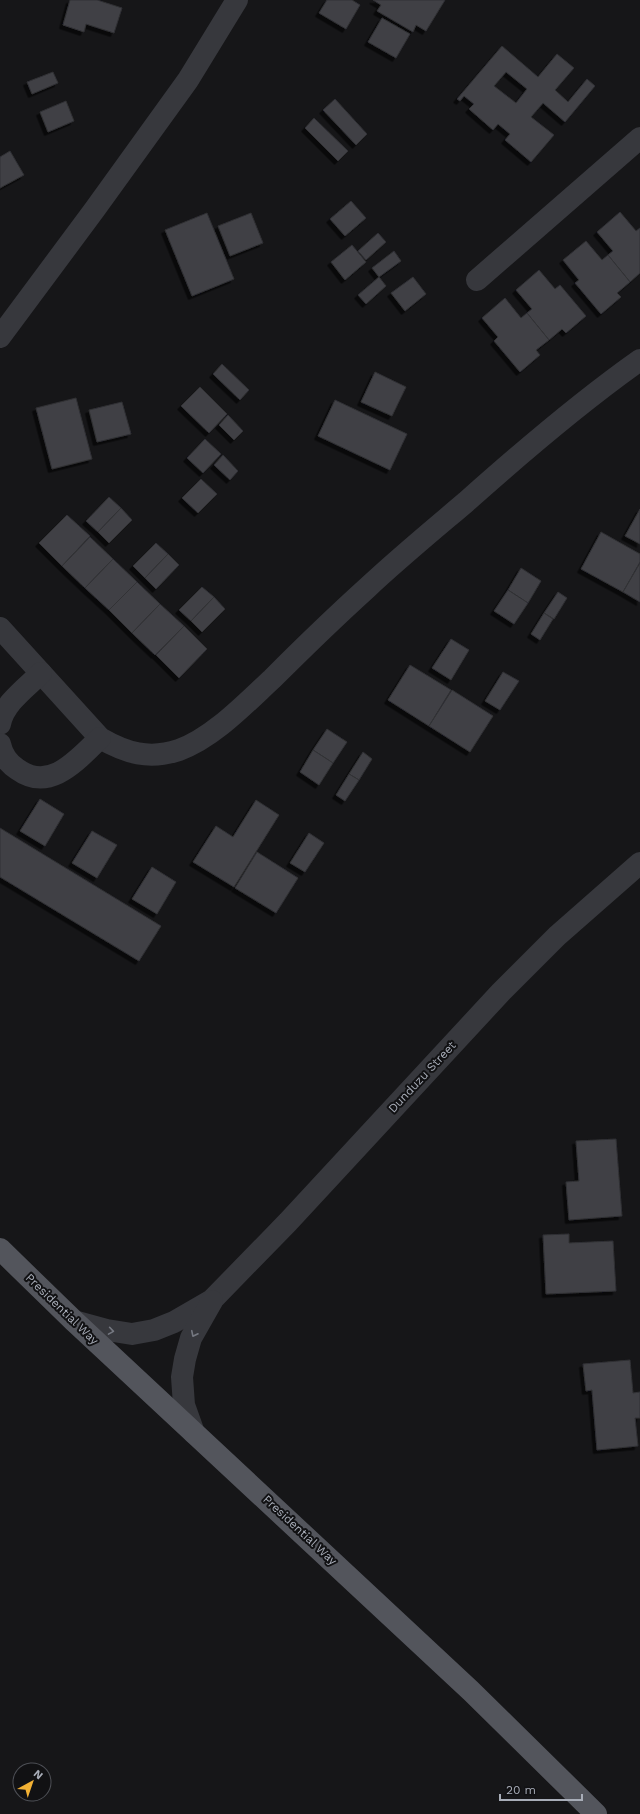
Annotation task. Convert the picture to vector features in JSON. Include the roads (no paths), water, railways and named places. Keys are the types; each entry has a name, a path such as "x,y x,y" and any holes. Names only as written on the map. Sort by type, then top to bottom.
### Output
{"main road":[{"name":"Presidential Way","path":"0,1249 74,1321 472,1691 596,1814"}],"street":[{"path":"0,337 188,80 238,0"},
{"path":"477,280 640,138"},
{"path":"0,628 100,738 120,749 136,754 157,754 179,750 209,734 240,709 367,587 500,472 601,388 640,360"},
{"path":"0,724 2,716 11,703 41,673"},
{"path":"0,744 1,750 10,764 24,774 40,778 56,775 71,766 100,738"},
{"name":"Dunduzu Street","path":"194,1433 184,1405 182,1377 191,1338 212,1300 293,1216 501,992 557,936 640,863"},
{"name":"Dunduzu Street","path":"74,1321 107,1330 132,1334 154,1330 174,1322 212,1300"}]}
